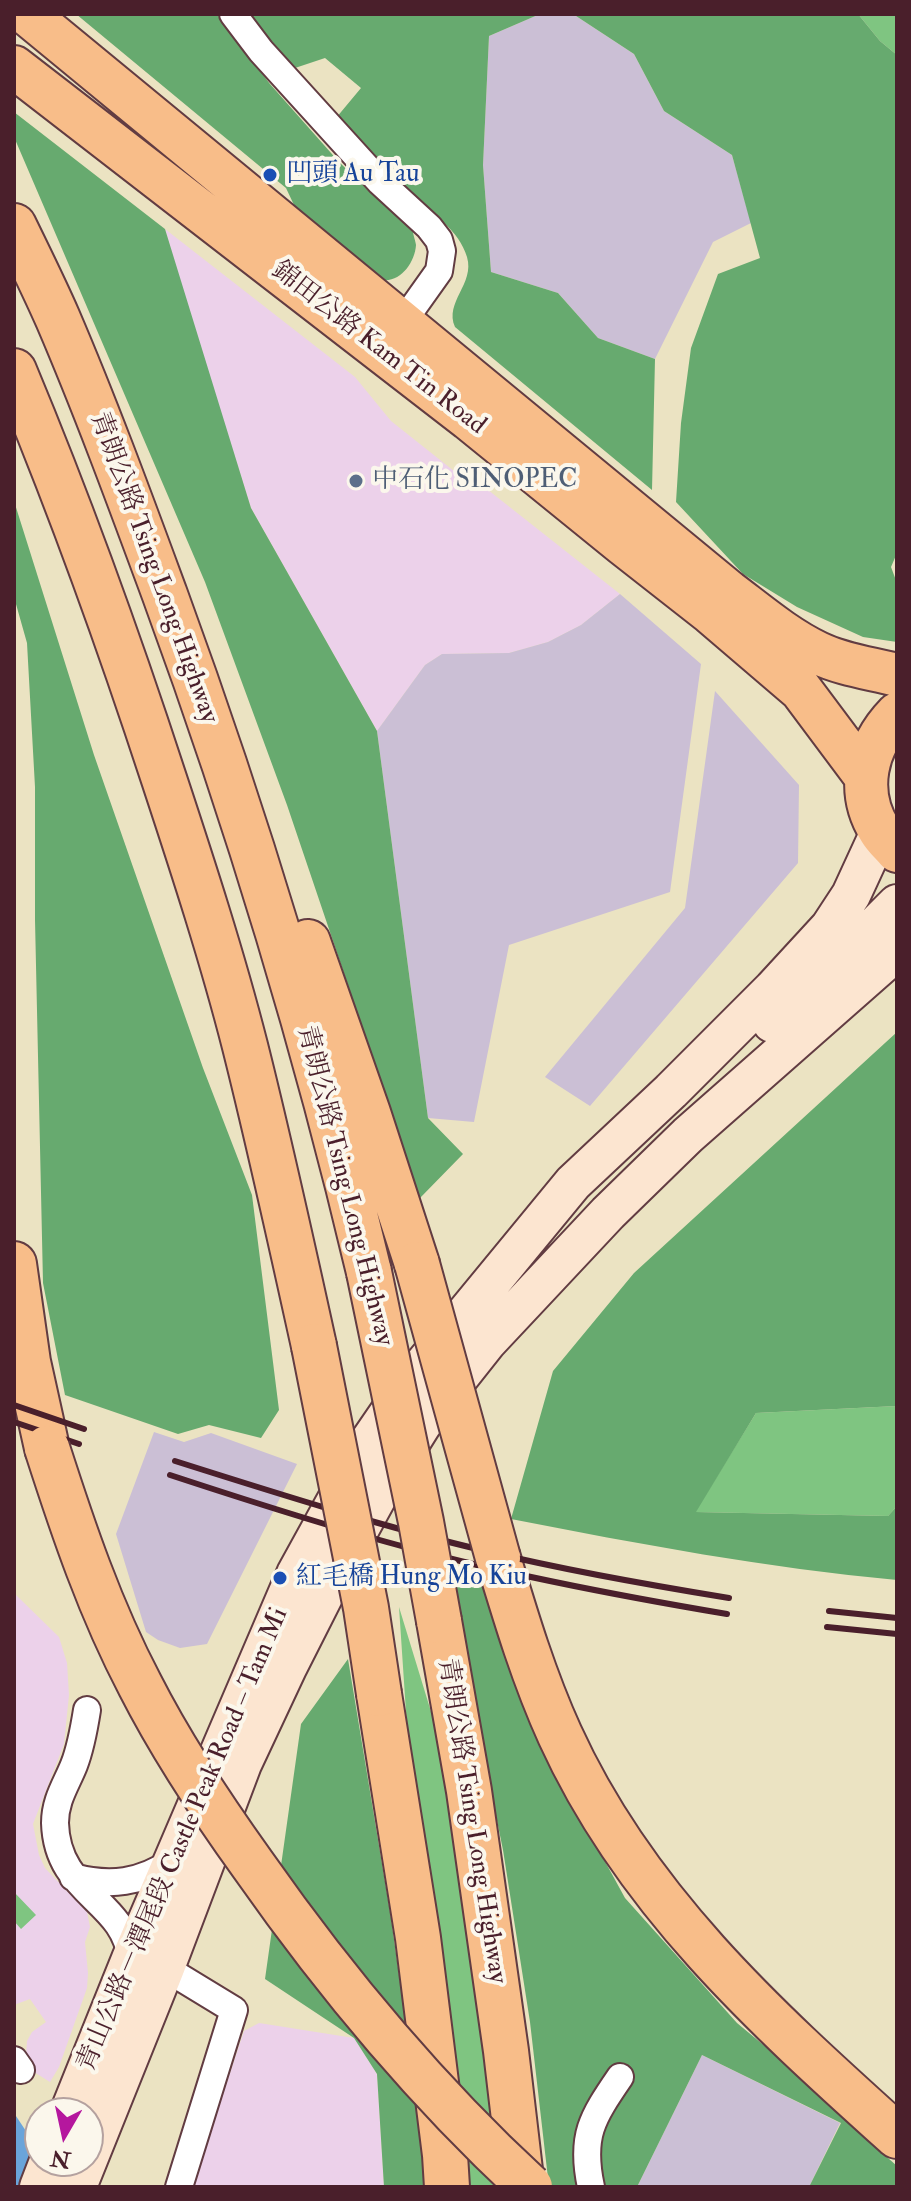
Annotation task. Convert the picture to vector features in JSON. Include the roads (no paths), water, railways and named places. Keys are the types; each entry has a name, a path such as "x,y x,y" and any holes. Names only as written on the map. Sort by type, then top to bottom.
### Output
{"highway":[{"name":"青朗公路 Tsing Long Highway","path":"14,226 57,318 136,515 198,683 277,931 334,1128 369,1272 439,1621 469,1791 522,2187"},
{"path":"14,371 90,562 142,711 208,918 244,1044 314,1346 366,1608 418,1938 447,2187"},
{"path":"240,813 288,890 336,1019 434,1320 498,1558 534,1671 560,1736 616,1839 720,1969 803,2051 897,2136"},
{"path":"14,1264 28,1362 47,1448 87,1568 110,1624 160,1722 217,1814 295,1925 372,2023 442,2101 530,2187"}],"main road":[{"name":"錦田公路 Kam Tin Road","path":"27,14 729,592 816,653 897,675"},
{"name":"錦田公路 Kam Tin Road","path":"14,67 457,410 711,613 801,690 866,777"},
{"path":"889,841 869,806 866,777 874,744 897,714"},
{"name":"青山公路－潭尾段 Castle Peak Road – Tam Mi","path":"89,2097 148,1964 173,1861 296,1574 367,1445 415,1375 573,1183 773,989 830,927 889,841"},
{"name":"青山公路－潭尾段 Castle Peak Road – Tam Mi","path":"518,1252 589,1197 640,1145 897,904"},
{"name":"青山公路－潭尾段 Castle Peak Road – Tam Mi","path":"89,2097 287,1668 382,1488 422,1424 487,1342 608,1213 688,1135 897,951"}],"street":[{"path":"233,14 261,51 359,159 439,240 442,251 439,271 402,323"},
{"path":"87,1710 83,1738 61,1790 55,1821 60,1852 73,1877 118,1923 148,1964 234,2010 179,2187"},
{"path":"73,1877 103,1883 127,1882 155,1873 173,1861"},
{"path":"591,2187 587,2154 589,2131 598,2109 620,2077"}],"water":[{"path":"14,2113 24,2128 24,2177 56,2177 63,2187 14,2187"}],"railway":[{"path":"14,1405 84,1429"},
{"path":"14,1422 79,1444"},
{"path":"175,1461 331,1510 450,1542 579,1571 729,1598"},
{"path":"170,1475 319,1523 448,1558 567,1585 727,1614"},
{"path":"829,1611 897,1618"},
{"path":"827,1627 897,1634"}],"place":[{"name":"凹頭 Au Tau","path":"270,175"},
{"name":"中石化 SINOPEC","path":"356,481"},
{"name":"紅毛橋 Hung Mo Kiu","path":"280,1578"}]}
